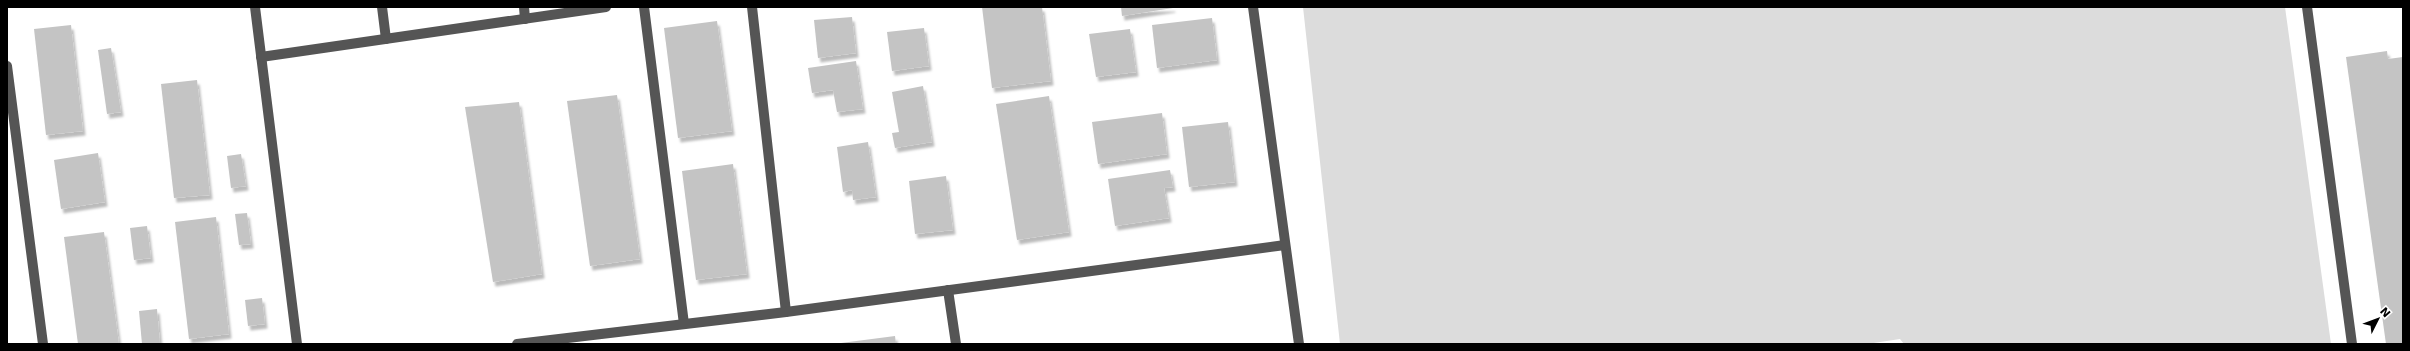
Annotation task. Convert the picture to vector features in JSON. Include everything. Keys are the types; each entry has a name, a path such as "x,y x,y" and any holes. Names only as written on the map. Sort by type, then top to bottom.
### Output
{"street":[{"path":"255,7 297,344"},
{"path":"382,7 386,39"},
{"path":"524,7 526,19"},
{"path":"261,57 606,7"},
{"path":"644,7 684,324"},
{"path":"752,7 786,312"},
{"path":"1254,7 1299,344"},
{"path":"2307,7 2352,344"},
{"path":"7,66 42,344"},
{"path":"517,344 786,312 1285,244"},
{"path":"948,290 956,344"}],"shaded area":[{"path":"1303,7 2285,7 2331,344 1904,344 1900,339 1867,344 1340,344"}],"building":[{"path":"982,7 1042,7 1051,81 992,88"},
{"path":"1121,7 1173,7 1173,8 1122,16"},
{"path":"852,17 856,53 818,58 814,20"},
{"path":"1212,18 1217,60 1157,68 1152,25"},
{"path":"717,21 732,131 678,138 664,28"},
{"path":"71,25 83,131 46,135 34,29"},
{"path":"924,28 929,66 892,71 887,32"},
{"path":"1130,29 1136,72 1096,77 1089,34"},
{"path":"111,48 121,112 107,114 98,50"},
{"path":"2387,51 2388,59 2403,57 2403,344 2386,344 2346,57"},
{"path":"856,61 863,109 837,112 833,90 812,93 808,68"},
{"path":"197,80 210,195 174,198 161,84"},
{"path":"923,86 932,142 895,148 892,133 899,132 892,92"},
{"path":"617,95 640,259 590,266 567,101"},
{"path":"1049,96 1069,232 1017,240 996,104"},
{"path":"519,102 542,274 493,282 465,107"},
{"path":"1162,113 1167,154 1098,164 1092,122"},
{"path":"1228,122 1235,182 1189,187 1182,127"},
{"path":"868,142 876,197 853,200 852,190 843,192 837,147"},
{"path":"98,153 105,202 61,209 54,160"},
{"path":"241,154 246,186 231,188 227,156"},
{"path":"733,164 747,274 696,280 682,171"},
{"path":"1170,170 1173,187 1164,188 1169,218 1115,226 1108,179"},
{"path":"946,176 953,230 915,234 909,181"},
{"path":"247,213 251,244 239,245 235,214"},
{"path":"216,217 229,334 189,339 175,222"},
{"path":"147,226 151,258 134,260 130,228"},
{"path":"104,232 119,344 78,344 64,237"},
{"path":"262,298 265,324 248,326 245,300"},
{"path":"157,309 160,344 142,344 139,311"},
{"path":"895,336 896,344 841,344 841,343"}]}
